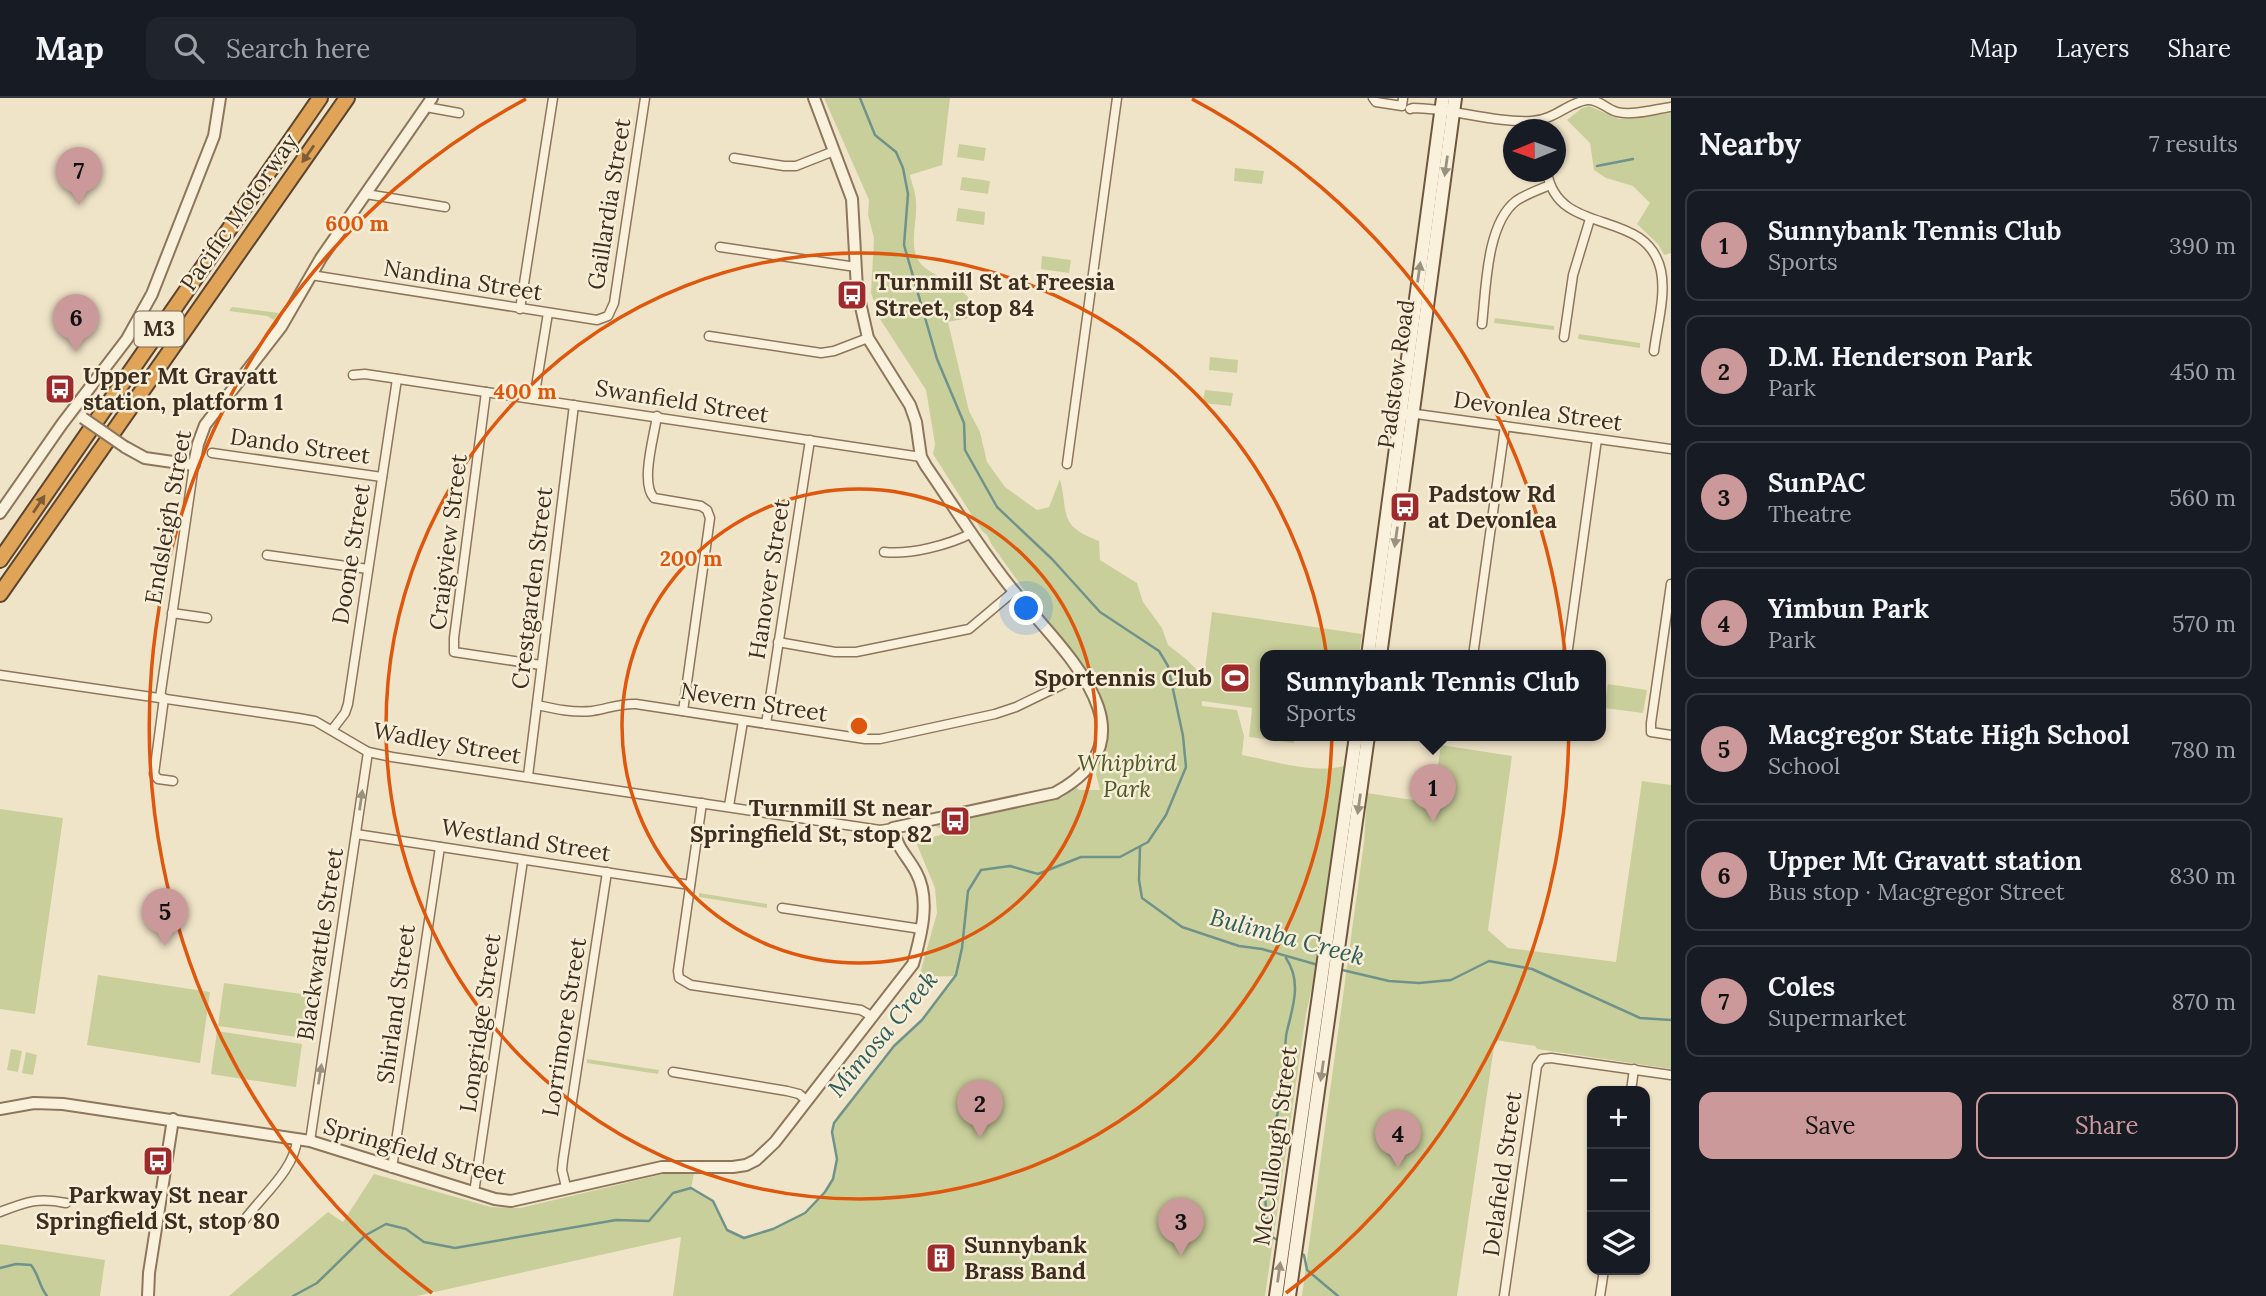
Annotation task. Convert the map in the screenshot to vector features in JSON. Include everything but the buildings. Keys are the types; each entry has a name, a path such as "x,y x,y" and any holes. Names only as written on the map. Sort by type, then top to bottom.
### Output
{"highway":[{"name":"Pacific Motorway","path":"0,560 320,98"},
{"name":"Pacific Motorway","path":"0,594 347,98"}],"main road":[{"name":"Padstow Road","path":"1381,650 1406,413 1446,107 1455,98"},
{"name":"Padstow Road","path":"1369,650 1406,413"},
{"name":"McCullough Street","path":"1276,1296 1355,741"},
{"name":"McCullough Street","path":"1289,1296 1367,741"}],"street":[{"path":"520,309 553,98"},
{"name":"Gaillardia Street","path":"608,316 614,303 645,98"},
{"path":"814,98 852,199 858,299 868,338 910,405 916,422 921,457 1013,592 1092,689 1102,721 1101,740 1089,766 1072,784 1055,793 893,828"},
{"path":"1067,464 1117,98"},
{"path":"1373,98 1376,102 1402,106 1404,98"},
{"path":"0,513 72,410 127,339 152,294 214,136 219,99"},
{"path":"1551,119 1585,100 1599,102 1620,112 1671,107"},
{"path":"429,102 459,113"},
{"name":"Endsleigh Street","path":"173,782 158,779 154,774 172,613 194,465 205,425 281,327 311,275 429,102"},
{"path":"1410,109 1446,107 1516,119"},
{"path":"734,158 796,166 834,151"},
{"path":"1549,182 1564,205 1590,219 1629,230 1640,237 1656,258 1661,271 1662,288 1654,351"},
{"path":"1482,324 1493,238 1498,224 1514,202 1550,185"},
{"path":"366,194 446,206"},
{"path":"1564,337 1573,275 1590,219"},
{"path":"720,247 856,267"},
{"name":"Nandina Street","path":"311,275 597,320 608,316"},
{"path":"534,398 548,313"},
{"path":"709,336 821,353 868,338"},
{"name":"Swanfield Street","path":"353,375 534,398 921,457"},
{"name":"Doone Street","path":"332,730 345,713 348,704 397,379"},
{"name":"Craigview Street","path":"486,392 454,652 541,665"},
{"name":"Crestgarden Street","path":"528,776 574,405"},
{"path":"72,410 145,458 194,465"},
{"name":"Devonlea Street","path":"1406,413 1671,449"},
{"path":"657,416 647,482 649,493 654,498 701,506 707,510 710,518 683,711"},
{"path":"1474,650 1505,426"},
{"path":"1568,650 1597,439"},
{"name":"Hanover Street","path":"766,724 810,440"},
{"name":"Dando Street","path":"212,453 382,477"},
{"path":"884,552 894,553 944,544 972,533"},
{"path":"267,555 368,569"},
{"path":"1671,584 1651,732 1671,735"},
{"path":"778,642 835,652 856,652 969,629 1013,592"},
{"path":"172,613 206,618"},
{"name":"Wadley Street","path":"0,675 314,721 368,752 880,830 893,828"},
{"name":"Nevern Street","path":"537,705 576,712 624,703 636,704 865,739 880,739 995,714 1016,707 1082,675"},
{"path":"729,806 743,721"},
{"name":"Blackwattle Street","path":"310,1142 368,752"},
{"path":"702,803 679,978 684,982 861,1010 873,1017"},
{"name":"Springfield Street","path":"0,1109 34,1103 63,1104 297,1139 474,1193 511,1201 662,1167 746,1165 766,1152 913,964 924,904 917,874 897,845 893,828"},
{"name":"Westland Street","path":"356,834 690,885"},
{"name":"Shirland Street","path":"392,1168 440,847"},
{"name":"Longridge Street","path":"474,1193 523,860"},
{"name":"Lorrimore Street","path":"566,1187 563,1160 607,872"},
{"path":"782,908 921,929"},
{"name":"Delafield Street","path":"1504,1296 1536,1066 1542,1059 1551,1058 1634,1069"},
{"path":"1632,1086 1634,1069 1671,1074"},
{"path":"673,1073 787,1091 799,1094 806,1100"},
{"path":"148,1296 149,1273 173,1119"},
{"path":"240,1226 271,1189 292,1158 297,1139"},
{"path":"0,1212 32,1200 46,1199 66,1203"},
{"path":"1600,1296 1603,1275"}],"green space":[{"name":"Whipbird Park","path":"824,98 950,98 942,165 910,175 916,199 914,244 918,260 923,266 964,293 974,308 973,317 948,322 969,411 980,432 987,462 1005,487 1037,510 1049,507 1060,479 1065,510 1071,524 1099,541 1100,560 1137,583 1143,602 1162,628 1168,645 1204,677 1212,612 1362,634 1360,650 1260,650 1260,738 1249,737 1252,708 1202,701 1202,706 1237,710 1244,736 1242,755 1306,768 1344,766 1319,955 1306,1014 1265,1296 673,1296 681,1237 417,1296 229,1296 328,1212 343,1222 374,1174 491,1207 520,1208 668,1173 694,1173 691,1189 713,1201 727,1230 744,1238 773,1229 805,1213 833,1179 836,1159 832,1132 838,1115 894,1046 922,1020 955,976 919,977 937,913 935,888 916,842 950,832 935,826 1062,798 1076,787 1079,790 1100,790 1096,774 1106,737 1107,722 1100,692 982,531 933,454 935,444 926,390 880,319 871,293 874,238 868,215 869,200"},
{"path":"1589,106 1619,119 1671,113 1671,253 1664,255 1658,244 1637,224 1650,203 1633,186 1606,178 1594,170 1590,143 1567,120"},
{"path":"959,144 986,148 984,161 957,157"},
{"path":"1235,168 1264,171 1262,184 1234,181"},
{"path":"962,177 990,181 988,194 960,190"},
{"path":"958,208 985,212 984,225 956,221"},
{"path":"1042,256 1071,260 1069,273 1041,269"},
{"path":"232,307 279,313 274,320 267,316 229,311"},
{"path":"1495,318 1554,326 1554,330 1494,323"},
{"path":"1579,334 1640,343 1640,348 1578,339"},
{"path":"1210,357 1238,360 1237,373 1209,370"},
{"path":"1205,390 1233,393 1231,406 1203,403"},
{"path":"1608,684 1647,690 1643,713 1606,708"},
{"path":"1441,745 1512,756 1488,930 1508,948 1616,962 1642,781 1671,785 1671,1069 1495,1040 1457,1296 1302,1296 1364,842 1367,793 1432,803"},
{"path":"0,809 63,818 35,1014 0,1009"},
{"path":"699,893 767,904 767,908 699,897"},
{"path":"98,975 210,992 200,1063 87,1045"},
{"path":"224,983 309,995 304,1038 218,1026"},
{"path":"217,1031 302,1044 296,1087 211,1074"},
{"path":"11,1049 22,1051 18,1072 7,1070"},
{"path":"26,1052 37,1055 33,1075 22,1073"},
{"path":"587,1059 659,1070 658,1074 587,1063"},
{"path":"0,1244 105,1260 100,1296 0,1296"}],"waterway":[{"name":"Mimosa Creek","path":"293,1296 317,1283 366,1235 386,1224 406,1229 424,1242 455,1248 616,1220 649,1221 673,1193 691,1188 713,1201 727,1230 744,1238 773,1229 805,1213 833,1179 837,1159 832,1132 834,1123 894,1046 922,1020 956,975 962,948 968,891 981,870 1010,866 1038,874 1081,857 1120,857 1148,842 1166,815 1186,767 1183,736 1168,666 1159,651 1100,612 1052,559 997,507 965,450 964,423 937,359 904,245 908,194 903,168 896,152 875,135 860,98"},
{"path":"1597,166 1633,159"},
{"name":"Bulimba Creek","path":"1140,847 1139,880 1142,898 1182,927 1239,946 1262,949 1318,965"},
{"path":"1279,1241 1269,1235 1266,1193 1270,1152 1285,1068 1286,1035 1295,994 1294,976 1286,958"},
{"name":"Bulimba Creek","path":"1338,969 1389,981 1419,983 1451,980 1489,961 1532,969 1640,1018 1671,1020"},
{"path":"1300,1253 1304,1255 1307,1270 1338,1296"},
{"name":"Mimosa Creek","path":"0,1268 16,1264 31,1265 47,1296"}],"place":[{"name":"Coles","path":"79,205"},
{"name":"Turnmill St at Freesia Street, stop 84","path":"852,295"},
{"name":"Upper Mt Gravatt station","path":"76,352"},
{"name":"Upper Mt Gravatt station, platform 1","path":"60,389"},
{"name":"Padstow Rd at Devonlea","path":"1405,507"},
{"name":"Sportennis Club","path":"1235,678"},
{"name":"Turnmill St near Springfield St, stop 82","path":"955,821"},
{"name":"Sunnybank Tennis Club","path":"1433,822"},
{"name":"Macgregor State High School","path":"165,946"},
{"name":"D.M. Henderson Park","path":"980,1138"},
{"name":"Parkway St near Springfield St, stop 80","path":"158,1161"},
{"name":"Yimbun Park","path":"1398,1168"},
{"name":"SunPAC","path":"1181,1256"},
{"name":"Sunnybank Brass Band","path":"941,1258"}]}
